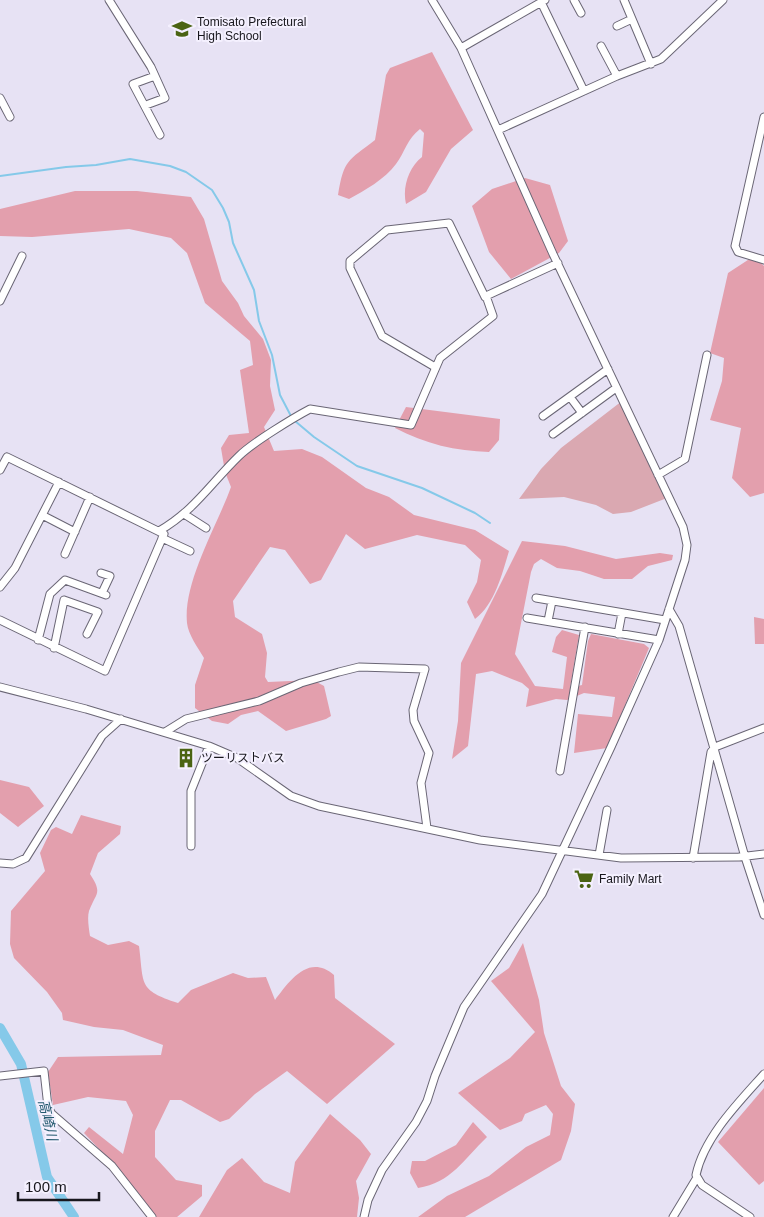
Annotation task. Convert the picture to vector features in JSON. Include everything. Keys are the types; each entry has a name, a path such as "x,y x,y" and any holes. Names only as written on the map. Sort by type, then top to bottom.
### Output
{"street":[{"path":"109,0 155,76 165,98 146,105"},
{"path":"364,1217 368,1200 382,1170 416,1122 427,1101 435,1076 464,1007 542,894 659,640 685,560 686,538 658,474 558,263 461,48 432,0"},
{"path":"574,0 581,12"},
{"path":"624,0 651,64"},
{"path":"498,130 617,76 651,64 668,54 723,0"},
{"path":"461,48 543,1 584,91"},
{"path":"618,26 632,18"},
{"path":"601,46 617,76"},
{"path":"155,76 133,84 146,105 160,135"},
{"path":"0,98 10,117"},
{"path":"764,118 762,141 735,246 738,252 764,260"},
{"path":"0,620 54,648 105,671 161,535 216,483 240,455 310,409 411,425 440,358 493,316 486,296 485,298 449,223 387,230 350,261 350,268 382,336 435,367"},
{"path":"0,301 22,256"},
{"path":"486,296 558,263"},
{"path":"658,474 685,460 707,355"},
{"path":"544,416 608,369"},
{"path":"553,434 616,388"},
{"path":"570,397 582,413"},
{"path":"0,470 7,457 90,497 190,550"},
{"path":"0,587 15,568 59,482"},
{"path":"65,554 90,497"},
{"path":"184,514 206,528"},
{"path":"42,516 75,532"},
{"path":"38,640 50,594 65,580 104,594 110,576 101,573"},
{"path":"536,598 666,620"},
{"path":"54,648 64,600 98,612 87,634"},
{"path":"548,621 552,601"},
{"path":"669,609 679,626 745,856 764,915"},
{"path":"618,634 622,613"},
{"path":"527,618 659,640"},
{"path":"560,771 585,627"},
{"path":"164,732 186,719 259,701 301,683 338,672 359,667 424,669 413,710 414,721 429,753 421,783 427,828"},
{"path":"0,686 121,719 209,746 237,758 272,784 309,803 480,840 599,855 641,858 693,858 764,854"},
{"path":"0,863 13,864 26,858 102,736 121,719"},
{"path":"693,858 711,752 714,747 764,728"},
{"path":"191,846 191,791 209,746"},
{"path":"599,855 607,810"},
{"path":"0,1076 44,1071 48,1107 52,1114 112,1166 152,1217"},
{"path":"673,1217 696,1179 697,1170 713,1137 726,1117 764,1074"},
{"path":"696,1179 750,1217"}],"shaded area":[{"path":"432,52 473,130 451,149 426,192 406,204 405,191 410,172 422,157 424,133 420,129 409,141 396,164 380,180 349,199 338,195 345,167 353,157 375,140 386,75 390,68"},
{"path":"525,178 550,185 568,241 559,253 511,279 489,252 472,206 492,189"},
{"path":"75,191 137,191 191,197 204,219 222,281 238,303 244,316 263,339 271,360 270,386 275,410 264,427 274,451 302,449 322,457 366,488 389,497 414,515 475,530 509,551 497,588 482,613 475,619 467,602 477,582 481,560 465,545 417,535 365,549 346,534 321,580 310,584 285,550 270,547 233,601 235,617 262,634 267,653 265,677 268,682 313,680 324,686 331,716 286,731 258,711 241,715 228,724 212,721 195,708 195,685 204,658 189,632 187,607 195,572 231,487 225,472 221,448 229,435 249,433 240,370 253,365 250,341 205,303 187,253 171,238 129,229 32,237 0,236 0,209"},
{"path":"754,256 764,266 764,493 750,497 732,478 741,428 710,420 722,381 724,358 710,353 728,273"},
{"path":"622,401 667,498 631,512 613,514 596,505 564,497 519,499 541,469 561,448"},
{"path":"406,407 500,419 499,440 489,452 453,448 406,434 395,428"},
{"path":"522,541 565,546 616,559 660,553 673,555 672,560 648,566 632,579 604,579 580,571 557,568 541,559 534,564 515,654 535,686 563,689 567,657 552,652 556,637 562,630 579,635 570,688 582,685 588,641 591,634 644,644 649,648 607,748 574,753 578,714 612,717 615,697 584,693 567,700 556,699 526,707 529,689 522,683 492,671 476,674 468,746 452,759 458,721 461,663"},
{"path":"754,617 764,619 764,644 755,644"},
{"path":"0,780 29,787 44,806 18,827 0,813"},
{"path":"81,815 121,826 120,834 98,853 90,874 97,893 88,914 90,936 108,945 129,941 139,946 143,978 149,990 178,1003 191,990 233,973 248,978 266,977 275,1000 286,985 300,972 316,967 325,969 334,975 335,998 395,1044 327,1104 287,1071 255,1094 229,1119 220,1122 181,1100 170,1100 155,1131 155,1157 176,1180 202,1185 202,1196 177,1217 156,1217 118,1169 84,1133 89,1127 123,1154 133,1115 126,1101 88,1097 53,1105 48,1072 58,1057 161,1055 163,1045 123,1030 94,1027 63,1020 62,1013 47,992 14,958 10,944 11,911 45,871 40,853 51,830 56,827 72,834"},
{"path":"523,943 539,1000 544,1033 561,1086 575,1104 571,1131 561,1160 465,1217 418,1217 447,1196 489,1176 526,1147 550,1135 553,1114 546,1105 525,1114 522,1121 500,1130 458,1093 510,1058 535,1032 491,981 509,968"},
{"path":"764,1088 764,1181 759,1185 718,1142"},
{"path":"330,1114 360,1140 371,1154 356,1181 359,1198 357,1217 199,1217 227,1170 242,1158 264,1182 290,1193 295,1162"},
{"path":"473,1122 487,1137 448,1175 439,1181 418,1188 410,1173 412,1161 425,1161 456,1145"}],"waterway":[{"path":"0,176 96,165 130,159 170,166 186,172 212,190 229,222 233,243 254,290 259,321 272,355 280,395 292,418"},
{"path":"295,421 314,437 357,466 422,488 475,513 490,523"},
{"name":"高崎川","path":"0,1028 21,1064 47,1177 74,1217"}],"place":[{"name":"Tomisato Prefectural High School","path":"182,29"},
{"name":"ツーリストバス","path":"186,758"},
{"name":"Family Mart","path":"584,879"}]}
